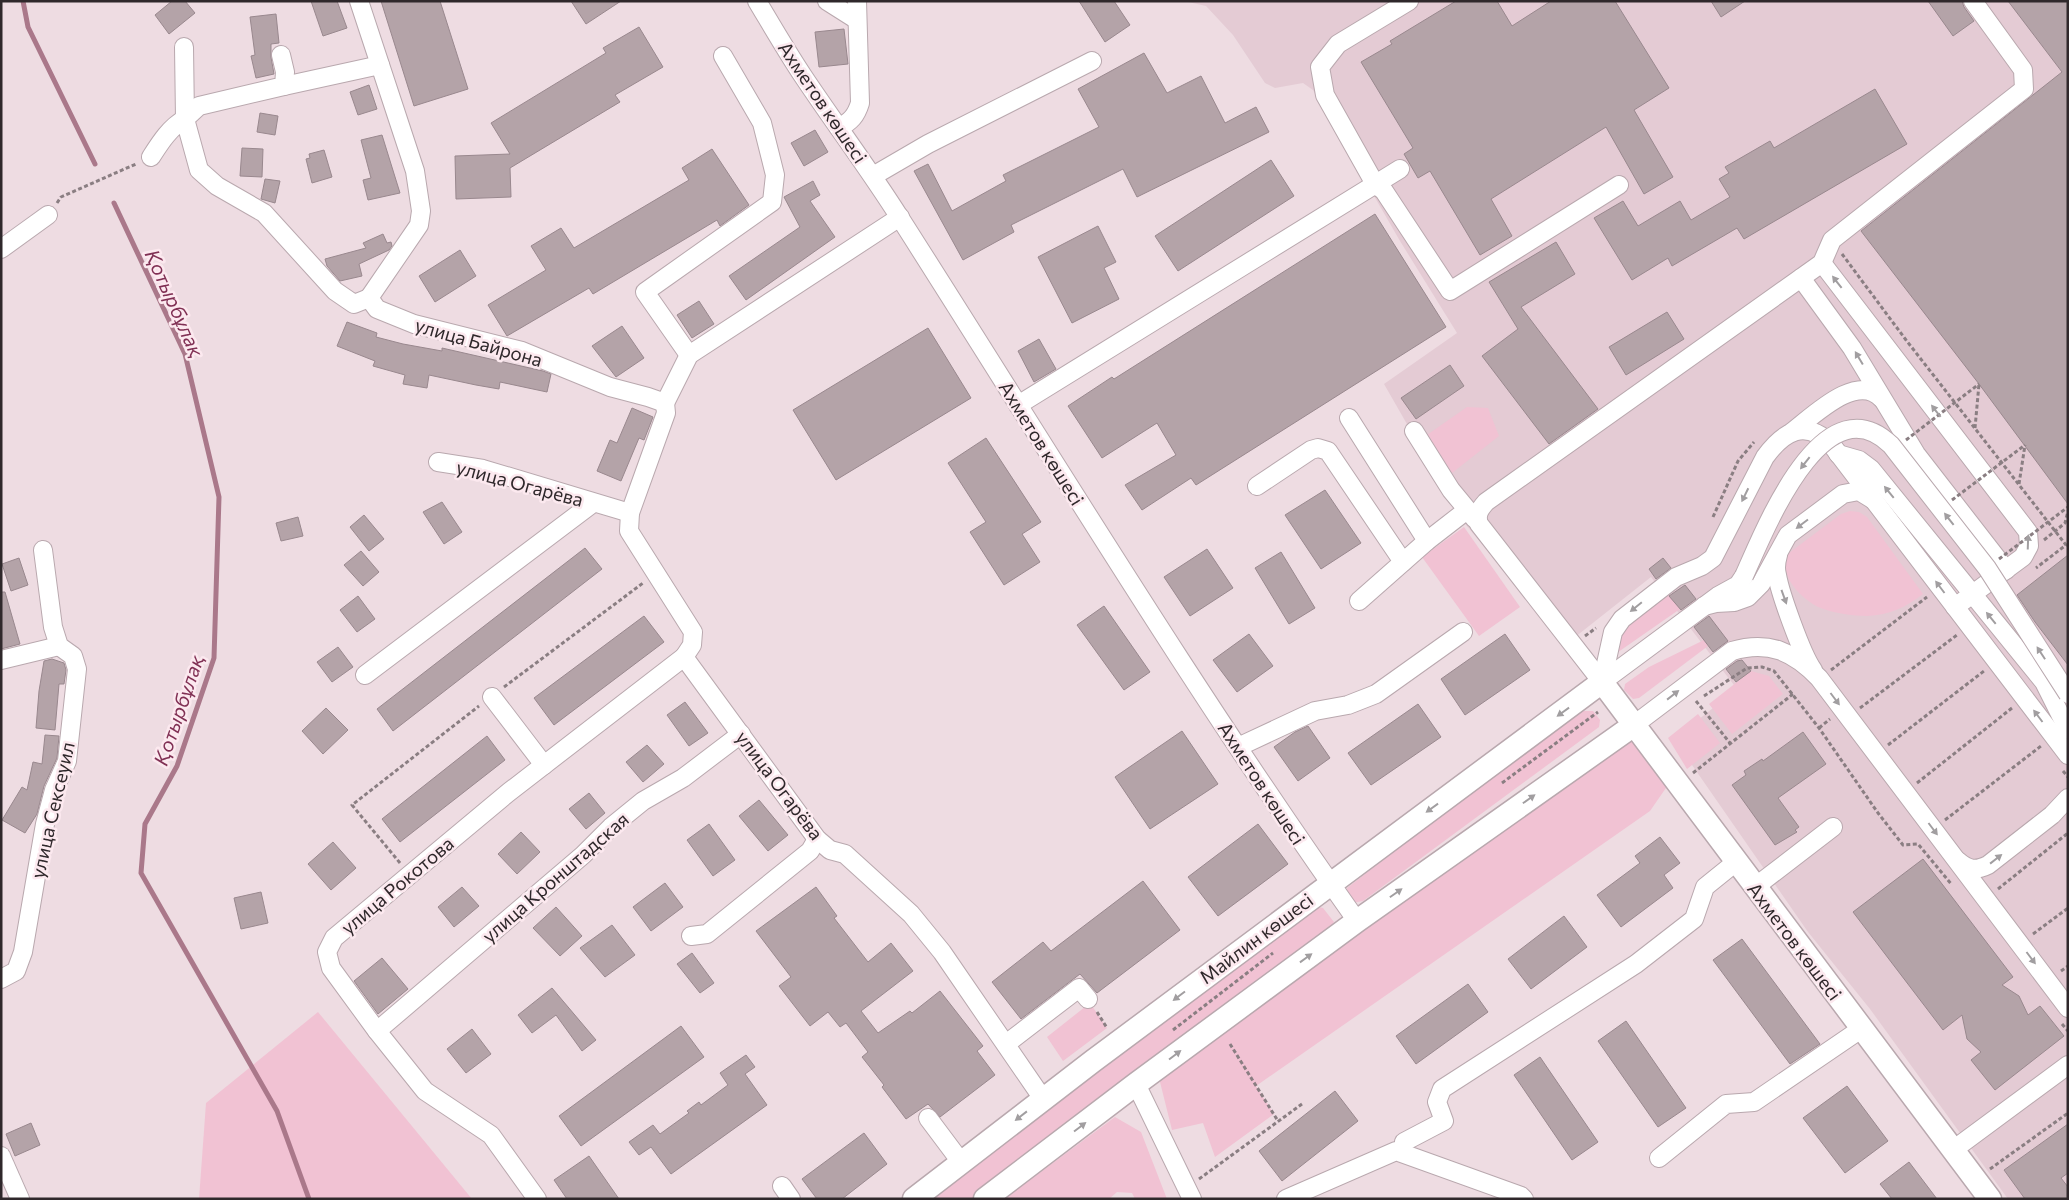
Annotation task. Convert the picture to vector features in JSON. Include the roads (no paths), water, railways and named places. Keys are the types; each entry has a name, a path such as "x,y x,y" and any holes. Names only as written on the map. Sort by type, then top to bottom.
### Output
{"main road":[{"name":"Ахметов көшесі","path":"1602,682 1860,1029 1990,1199"},
{"name":"Майлин көшесі","path":"914,1199 1043,1099 1330,883 1602,682"},
{"path":"985,1199 1136,1084 1357,921 1634,725"}],"street":[{"path":"184,47 185,119 199,170 217,186 264,214 335,291 354,304 370,298 419,225 421,211 415,171 359,1"},
{"name":"Ахметов көшесі","path":"757,1 802,74 900,217 1018,405 1238,747 1357,921"},
{"path":"827,1 857,20"},
{"path":"839,128 852,120 860,103 857,1"},
{"path":"1409,1 1338,44 1320,67 1325,95 1375,184 1384,191 1450,291 1619,184"},
{"path":"1480,524 1478,514 1486,502 1822,263 1832,240 2024,88 2023,70 1973,1"},
{"path":"281,55 285,72 284,86"},
{"path":"689,354 645,292 772,202 775,175 762,123 723,56"},
{"path":"873,176 928,144 1092,61"},
{"path":"152,157 161,141 178,123 199,106 380,65"},
{"path":"1018,405 1400,169"},
{"path":"1,249 48,215"},
{"path":"684,657 692,645 693,632 629,531 630,513 666,413 665,403 689,354 900,217"},
{"path":"1822,263 2028,532 2030,546 2023,557 1955,607"},
{"path":"1801,278 1852,348 1916,454 2006,570"},
{"name":"улица Байрона","path":"370,298 377,309 414,324 522,352 610,387 665,403"},
{"path":"1602,682 1613,632 1622,619 1676,577 1702,566 1713,558 1760,465 1772,448 1841,396 1854,390 1872,390 1887,405"},
{"path":"1348,418 1427,540"},
{"path":"1787,435 1801,430 1812,431 1824,438 1838,454 1955,607 2064,761"},
{"path":"1602,682 1704,606 1738,585 1786,486 1820,446 1840,432 1868,430 1883,438 1948,503 1987,568 2068,694"},
{"path":"1414,431 1451,490 1480,524 1602,682"},
{"path":"1257,486 1311,450 1318,448 1328,451 1403,562"},
{"path":"1838,454 1859,460 1871,469 2044,682 2068,730"},
{"name":"улица Огарёва","path":"438,462 483,469 630,513"},
{"path":"1704,606 1716,602 1734,602 1748,596 1760,584 1788,535 1844,494 1859,491 1873,499"},
{"path":"365,675 593,502"},
{"path":"1359,601 1427,540 1467,510"},
{"path":"1,660 58,646 53,627 43,550"},
{"path":"1780,550 1776,568 1779,584 1807,659 1825,675 1954,857 2064,1001"},
{"path":"1238,747 1315,711 1348,705 1376,694 1463,632"},
{"name":"улица Сексеуил","path":"1,979 16,971 23,952 45,824 54,790 67,761 76,669 73,656 58,646"},
{"path":"1634,725 1732,651 1764,647 1779,650 1825,675"},
{"name":"улица Огарёва","path":"684,657 817,839 830,850 845,854 911,914 942,952 1043,1099"},
{"name":"улица Рокотова","path":"537,1199 491,1135 426,1091 377,1032 331,968 327,952 334,938 410,875 544,765 684,657"},
{"path":"492,697 544,765"},
{"name":"улица Кронштадская","path":"377,1032 583,855 611,827 642,801 683,778 742,734"},
{"path":"1954,857 1968,868 1979,869 1988,865 2052,815 2068,798"},
{"path":"1755,887 1833,827"},
{"path":"691,936 707,934 810,851 817,839"},
{"path":"1404,1142 1444,1121 1437,1102 1442,1089 1636,964 1694,918 1705,887 1736,862"},
{"path":"1006,1044 1079,988 1088,999"},
{"path":"1659,1158 1726,1104 1754,1102 1860,1029"},
{"path":"1954,1152 2068,1065"},
{"path":"1954,1152 2068,1073"},
{"path":"1136,1084 1189,1194"},
{"path":"928,1118 961,1162"},
{"path":"1286,1199 1396,1151 1521,1196 1524,1199"},
{"path":"1,1156 20,1199"}],"waterway":[{"name":"Қотырбұлақ","path":"23,1 28,27 95,164"},
{"name":"Қотырбұлақ","path":"114,203 185,354 219,497 214,658 177,766 145,824 141,873 277,1111 309,1199"}]}
